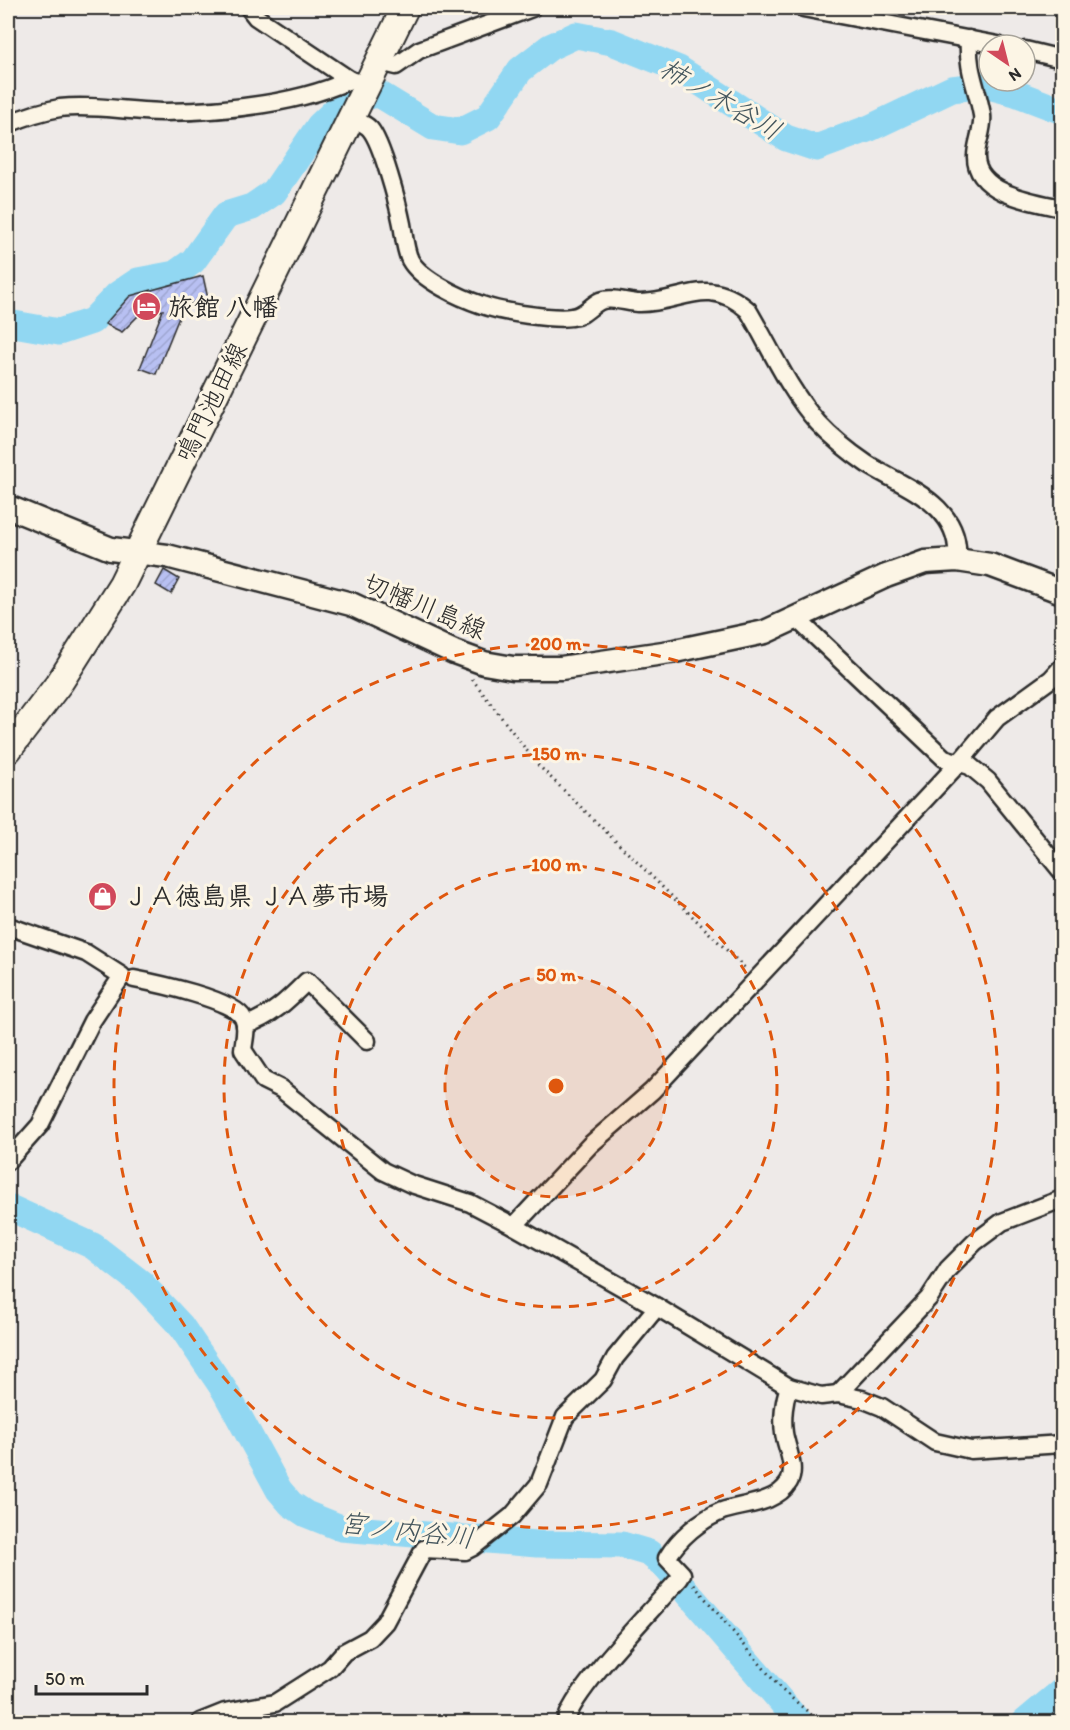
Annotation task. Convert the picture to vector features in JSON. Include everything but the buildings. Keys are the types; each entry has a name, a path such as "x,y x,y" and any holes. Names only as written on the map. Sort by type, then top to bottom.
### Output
{"main road":[{"name":"鳴門池田線","path":"8,750 60,682 122,584 358,96 379,62 405,8"},
{"name":"切幡川島線","path":"8,507 111,549 167,556 351,604 454,652 484,663 513,668 561,668 670,652 765,632 886,576 925,562 957,560 990,565 1062,592"}],"street":[{"path":"249,8 256,17 358,96 369,128 377,139 401,220 409,259 419,272 460,298 486,307 573,318 588,311 600,301 641,303 697,292 725,295 738,301 748,310 803,404 819,424 867,463 908,485 936,505 953,528 958,545 957,560"},
{"path":"379,62 396,66 419,50 532,8"},
{"path":"803,8 977,41"},
{"path":"969,39 968,62 983,117 976,156 978,172 992,185 1024,200 1062,208"},
{"path":"1037,53 1062,60"},
{"path":"8,124 30,115 62,108 166,112 271,102 334,87 358,96"},
{"path":"796,618 944,758 970,766 988,781 1062,872"},
{"path":"514,1226 590,1145 652,1091 958,764 997,718 1051,679 1062,667"},
{"path":"8,926 86,953 122,976 92,1021 40,1125 8,1161"},
{"path":"134,979 177,988 234,1008 243,1016 246,1025 243,1050 264,1080 281,1089 383,1171 411,1184 470,1203 514,1226 657,1307 789,1387 821,1396 838,1394 862,1399 882,1407 935,1442 971,1450 1062,1444"},
{"path":"246,1025 280,1008 307,981 367,1041"},
{"path":"838,1394 929,1298 948,1269 975,1242 1002,1222 1062,1199"},
{"path":"200,1722 225,1712 275,1703 301,1688 330,1668 344,1652 370,1638 385,1622 424,1549 465,1551 512,1516 539,1484 565,1417 603,1380 615,1358 657,1307"},
{"path":"566,1722 567,1716 588,1683 677,1580 667,1558 674,1546 704,1520 724,1511 757,1503 778,1493 789,1482 792,1466 784,1431 785,1397 789,1387"}],"path":[{"path":"471,678 537,764 757,980"},
{"path":"677,1580 781,1689 820,1722"},
{"path":"1043,1722 1062,1708"}],"waterway":[{"name":"柿ノ木谷川","path":"8,323 59,332 92,321 117,295 138,281 175,274 193,261 226,215 252,207 274,192 319,126 346,100 379,94 433,127 460,131 488,117 520,70 550,47 576,35 612,42 679,69 786,138 816,148 870,128 952,89 984,85 1015,93 1062,111"},
{"name":"宮ノ内谷川","path":"8,1207 93,1246 141,1283 181,1326 225,1391 279,1490 291,1504 306,1514 341,1528 537,1544 622,1545 649,1553 664,1565 799,1722"},
{"name":"宮ノ内谷川","path":"1025,1722 1062,1691"}],"place":[{"name":"旅館 八幡","path":"147,307"},
{"name":"ＪＡ徳島県 ＪＡ夢市場","path":"102,896"}]}
